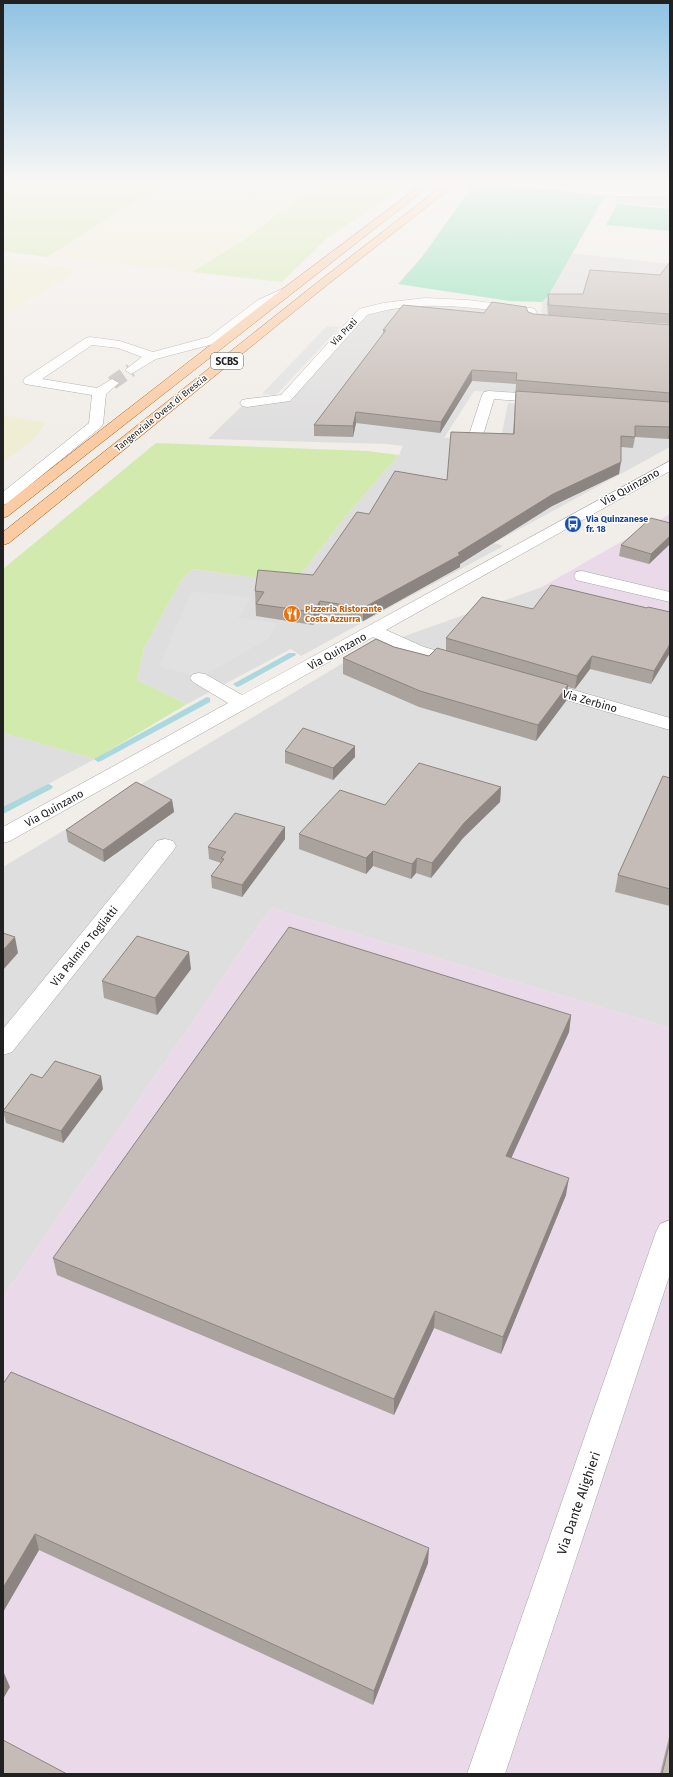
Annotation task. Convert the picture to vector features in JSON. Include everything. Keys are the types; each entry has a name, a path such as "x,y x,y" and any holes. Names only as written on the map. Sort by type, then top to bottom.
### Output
{"main road":[{"name":"Tangenziale Ovest di Brescia","path":"3,513 318,266"},
{"name":"Tangenziale Ovest di Brescia","path":"3,540 345,266"}],"street":[{"path":"131,370 152,356 213,340 262,302 289,288"},
{"name":"Via Prati","path":"247,403 285,398 363,312 380,306 420,302 480,305 531,312 533,320 571,322"},
{"path":"112,383 99,392 30,381 90,341 120,345 152,356"},
{"path":"3,500 96,424 99,392"},
{"path":"477,432 489,396 560,400"},
{"name":"Via Quinzano","path":"3,836 243,704 670,465"},
{"path":"582,576 670,597"},
{"path":"373,631 418,651 479,669"},
{"path":"199,678 243,704"},
{"name":"Via Zerbino","path":"525,682 670,724"},
{"name":"Via Palmiro Togliatti","path":"3,1046 165,846"},
{"name":"Via Dante Alighieri","path":"486,1774 670,1232"}],"shaded area":[{"path":"564,266 670,266 670,329 541,320 542,302 548,296"},
{"path":"403,305 478,306 528,314 640,400 474,391 444,438 502,433 508,403 670,415 670,447 494,543 503,546 301,656 291,649 187,704 137,680 144,648 182,579 193,569 294,583 350,511 399,455 403,446 387,444 208,439 242,406 291,397 367,310"},
{"path":"327,326 340,327 276,395 262,394"},
{"path":"670,514 670,616 542,587"},
{"path":"542,587 670,616 670,1028 271,908 3,1297 3,867 363,651"},
{"path":"192,591 251,598 238,618 277,623 269,638 199,678 159,666"},
{"path":"3,733 95,759 3,808"},
{"path":"271,908 670,1028 670,1774 3,1774 3,1297"}],"green space":[{"path":"3,266 57,266 71,268 75,273 3,315"},
{"path":"133,266 202,266 192,272"},
{"path":"202,266 298,266 282,282 192,272"},
{"path":"414,266 565,266 548,296 542,302 510,301 398,284"},
{"path":"3,415 46,423 32,441 3,462"},
{"path":"156,443 368,451 399,455 350,511 294,583 193,569 182,579 144,648 137,680 187,704 95,759 3,733 3,569"}],"building":[{"path":"667,266 670,266 670,314 549,305 548,294 583,294 590,270 660,275"},
{"path":"492,302 526,307 528,312 534,314 670,325 670,393 516,380 517,373 472,370 441,422 356,412 353,426 314,425 386,330 383,330 403,305 484,313"},
{"path":"516,391 670,402 670,427 635,426 635,437 621,436 621,462 553,494 458,553 460,555 363,608 320,601 313,612 256,604 264,592 255,591 258,570 313,575 357,512 369,514 395,471 447,480 451,432 514,434"},
{"path":"651,518 670,523 670,536 651,554 621,545"},
{"path":"551,585 670,612 670,644 654,671 592,656 577,676 446,638 482,597 533,609"},
{"path":"376,639 394,647 429,656 437,648 568,685 538,725 420,691 343,658"},
{"path":"303,728 355,746 333,768 285,751"},
{"path":"419,763 501,787 464,823 432,863 417,858 412,864 373,851 366,858 299,834 340,790 385,805"},
{"path":"663,776 670,778 670,889 618,875"},
{"path":"136,782 172,800 103,850 66,830"},
{"path":"235,813 285,827 242,885 211,876 224,859 221,858 226,852 208,847"},
{"path":"289,927 571,1015 506,1156 569,1178 503,1337 435,1311 394,1399 53,1258"},
{"path":"3,933 15,937 3,950"},
{"path":"137,936 189,952 155,998 102,981"},
{"path":"55,1061 101,1076 61,1131 3,1111 31,1074 42,1078"},
{"path":"11,1372 429,1548 374,1691 35,1534 3,1588 3,1384"},
{"path":"3,1740 67,1774 3,1774"},
{"path":"670,1741 670,1774 662,1774"}],"waterway":[{"path":"237,684 292,655"},
{"path":"98,759 207,700"},
{"path":"3,811 48,787"}],"tunnel":[{"path":"112,383 131,370"}],"place":[{"name":"Via Quinzanese fr. 18","path":"573,524"},
{"name":"Pizzeria Ristorante Costa Azzurra","path":"292,614"}]}
